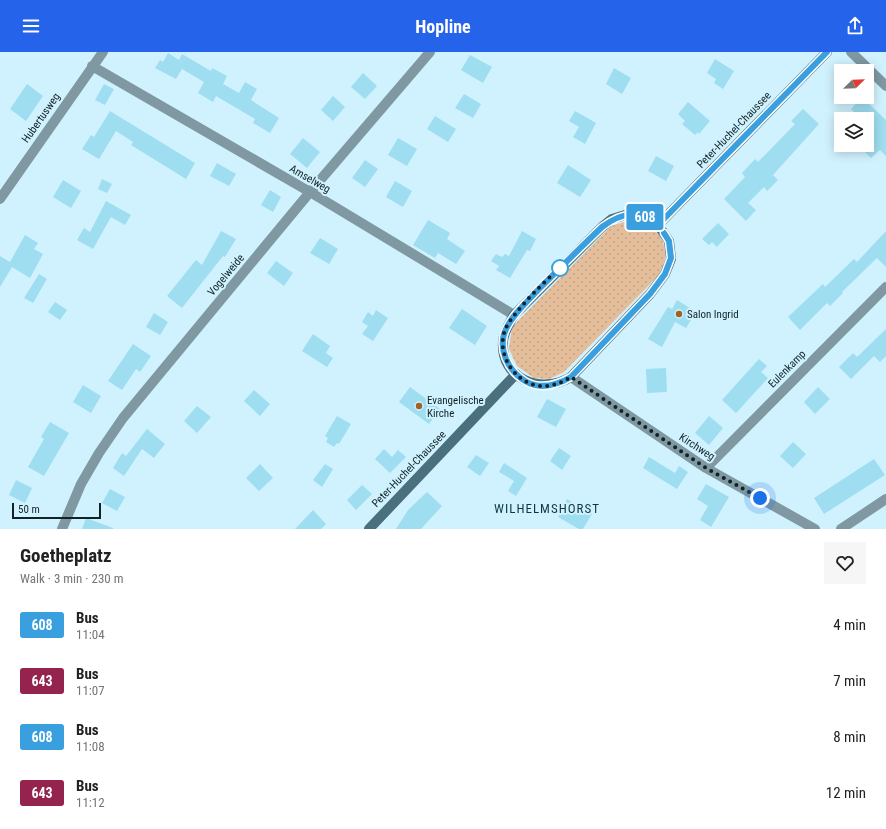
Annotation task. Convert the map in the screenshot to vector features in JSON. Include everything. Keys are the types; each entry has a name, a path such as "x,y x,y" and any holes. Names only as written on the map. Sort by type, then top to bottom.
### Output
{"street":[{"name":"Hubertusweg","path":"0,199 103,52"},
{"name":"Vogelweide","path":"62,529 81,484 123,418 310,192 430,52"},
{"name":"Peter-Huchel-Chaussee","path":"658,225 827,52"},
{"path":"852,52 886,86"},
{"name":"Amselweg","path":"92,66 310,192 514,315"},
{"path":"625,215 643,216 658,225 669,241 671,258 665,274 650,294 571,377 551,386 539,386 527,382 516,374 509,365 504,354 503,341 505,330 514,315 559,269 612,219 625,215"},
{"name":"Eulenkamp","path":"706,468 886,287"},
{"name":"Peter-Huchel-Chaussee","path":"369,529 516,374"},
{"name":"Kirchweg","path":"571,377 706,468 815,529"},
{"path":"841,529 886,499"}],"shaded area":[{"path":"627,221 635,222 650,228 660,237 665,251 665,260 657,277 564,372 549,379 534,378 517,366 509,349 512,327 611,226"}],"building":[{"path":"168,53 179,60 182,54 211,71 212,68 227,76 223,84 239,93 245,82 257,89 251,100 279,118 270,133 253,123 255,119 216,96 213,102 198,93 204,82 182,69 176,79 155,68 160,60 163,62"},
{"path":"470,55 492,67 483,83 461,70"},
{"path":"715,59 734,71 723,89 714,83 716,79 707,73"},
{"path":"614,68 631,78 622,94 606,84"},
{"path":"363,73 377,86 365,99 351,87"},
{"path":"27,84 43,96 26,121 10,109"},
{"path":"104,84 114,89 105,105 95,100"},
{"path":"464,94 481,104 473,118 455,108"},
{"path":"333,96 345,107 333,121 321,110"},
{"path":"688,102 710,121 699,134 698,132 695,135 682,124 685,121 678,114"},
{"path":"856,104 869,104 886,120 886,156 880,150 871,158 865,152 874,152 874,112 854,112 851,109"},
{"path":"803,109 819,124 773,175 778,180 767,191 764,187 748,203 756,210 746,221 724,199 745,177 742,173 755,159 758,162 795,124 791,121"},
{"path":"110,111 195,163 186,179 131,145 133,142 116,131 99,159 82,149 91,135 94,137"},
{"path":"575,111 596,123 585,144 573,137 579,127 569,121"},
{"path":"435,116 456,129 448,142 427,129"},
{"path":"303,138 320,152 307,168 290,154"},
{"path":"398,138 417,149 407,166 388,155"},
{"path":"656,156 674,166 666,181 648,171"},
{"path":"365,160 378,169 365,187 352,178"},
{"path":"217,163 236,174 229,186 210,176"},
{"path":"568,165 591,180 580,197 557,183"},
{"path":"102,179 112,184 107,193 98,189"},
{"path":"63,180 81,191 71,208 53,197"},
{"path":"395,181 412,191 403,207 386,197"},
{"path":"270,190 281,197 273,212 261,205"},
{"path":"106,201 131,215 125,225 111,217 93,249 77,240 84,228 90,232"},
{"path":"428,220 450,233 447,239 465,251 456,264 438,253 435,258 413,245"},
{"path":"718,223 729,234 717,247 712,242 709,245 702,239"},
{"path":"221,231 236,239 225,257 223,256 182,308 167,296 196,260 202,265"},
{"path":"522,231 536,239 530,251 527,250 510,278 496,270 499,266 491,261 496,254 502,257 505,254 509,256"},
{"path":"886,231 886,267 877,258 842,292 843,293 830,306 827,303 800,330 788,317 823,284 825,287 854,259 857,262"},
{"path":"25,235 38,243 34,249 43,254 30,278 12,267 0,287 0,256 10,262"},
{"path":"320,238 338,249 329,264 310,253"},
{"path":"276,261 293,273 284,286 267,273"},
{"path":"39,274 47,279 33,303 24,298"},
{"path":"677,300 696,312 686,328 675,322 662,347 648,339 668,307 672,309"},
{"path":"55,302 67,310 60,320 48,312"},
{"path":"462,309 487,326 475,345 449,328"},
{"path":"376,310 388,318 373,341 362,334 368,326 362,322 368,312 373,316"},
{"path":"154,313 168,322 160,335 146,327"},
{"path":"886,329 886,356 880,362 874,356 851,379 839,367 853,353 857,357"},
{"path":"313,334 330,346 326,353 333,358 327,367 302,351"},
{"path":"133,344 151,356 140,372 136,369 122,390 108,381"},
{"path":"759,359 767,366 761,372 768,378 736,413 722,400"},
{"path":"666,368 667,392 647,393 646,369"},
{"path":"83,385 101,396 91,413 73,402"},
{"name":"Evangelische Kirche","path":"410,387 440,409 429,424 399,402"},
{"path":"818,387 830,399 815,414 804,402"},
{"path":"254,390 270,404 260,416 244,401"},
{"path":"547,399 566,409 556,427 537,417"},
{"path":"197,406 211,417 197,433 184,421"},
{"path":"337,416 351,424 339,444 337,443 334,447 326,442 328,438 325,436"},
{"path":"709,416 723,428 709,445 695,433"},
{"path":"50,422 69,433 44,476 28,467 44,439 41,437"},
{"path":"147,429 165,444 154,458 142,449 124,476 113,468 122,453 126,456"},
{"path":"793,442 806,454 793,468 780,456"},
{"path":"559,448 571,456 562,470 550,461"},
{"path":"384,449 392,457 398,450 406,457 390,473 375,459"},
{"path":"476,455 489,463 480,476 467,467"},
{"path":"649,457 675,473 679,466 688,472 677,489 643,468"},
{"path":"874,459 885,475 824,514 814,498"},
{"path":"504,463 527,478 516,496 508,491 514,481 499,472"},
{"path":"260,464 273,478 259,491 246,478"},
{"path":"325,464 333,469 322,487 313,480"},
{"path":"16,480 32,488 25,503 9,495"},
{"path":"706,484 729,497 711,527 700,520 708,506 697,499"},
{"path":"362,485 372,494 356,510 347,500"},
{"path":"110,489 125,497 117,511 102,503"},
{"path":"427,492 442,506 421,529 396,529 408,510"},
{"path":"567,499 592,514 583,529 579,529 558,517"},
{"path":"313,510 326,524 321,529 295,529"},
{"path":"86,518 113,528 113,529 82,529"}],"bus line":[{"name":"608","path":"664,233 669,241 671,258 665,274 650,294 571,377 551,386 539,386 527,382 516,374 509,365 504,354 503,341 505,330 514,315 540,288 612,219 625,215 643,216 658,225 827,52"}],"place":[{"name":"Salon Ingrid","path":"679,314"},
{"name":"Evangelische Kirche","path":"419,406"}],"district":[{"name":"WILHELMSHORST","path":"547,508"}],"route":[{"path":"560,268 514,315 505,330 503,341 504,354 509,365 516,374 527,382 539,386 551,386 571,377 706,468 760,498"}]}
